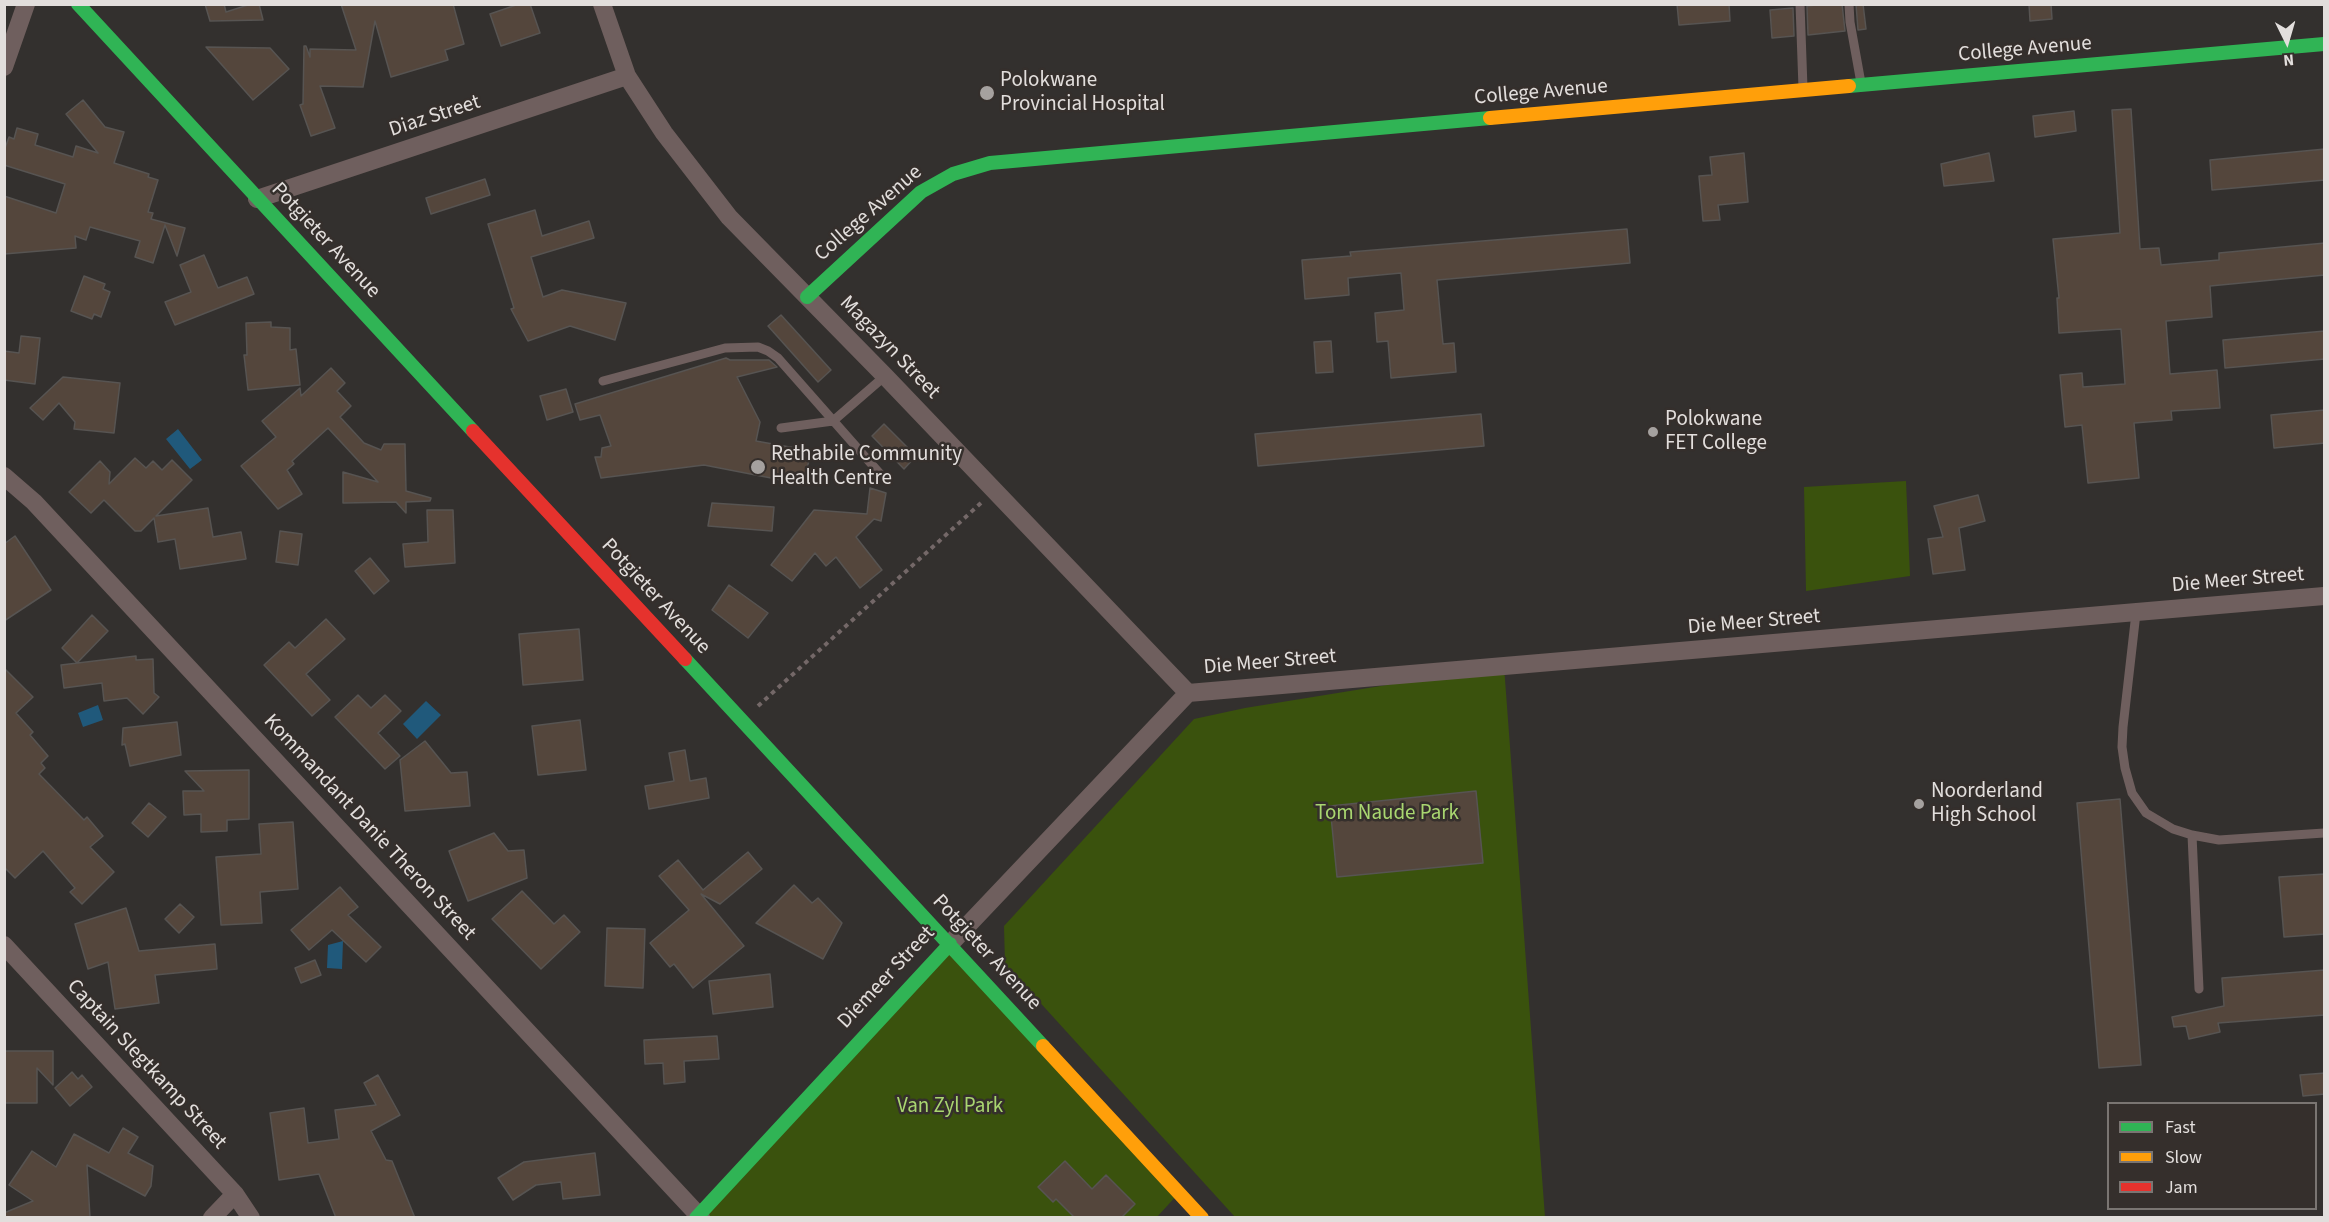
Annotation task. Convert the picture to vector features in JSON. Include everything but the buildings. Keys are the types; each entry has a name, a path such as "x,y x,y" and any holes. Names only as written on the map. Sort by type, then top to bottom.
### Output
{"street":[{"path":"4,67 26,4"},
{"name":"Potgieter Avenue","path":"78,4 1202,1218"},
{"name":"Magazyn Street","path":"602,4 627,76 664,133 729,217 885,376 1188,693"},
{"name":"College Avenue","path":"807,297 921,192 946,177 990,163 2325,44"},
{"name":"Diaz Street","path":"257,199 627,76"},
{"name":"Kommandant Danie Theron Street","path":"4,476 34,502 699,1216"},
{"name":"Die Meer Street","path":"1188,693 2325,596"},
{"name":"Diemeer Street","path":"699,1216 950,944 1188,693"},
{"name":"Captain Slegtkamp Street","path":"4,945 235,1194 251,1218"},
{"path":"212,1218 235,1194"}],"lane":[{"path":"1800,4 1804,90"},
{"path":"1849,4 1850,22 1862,85"},
{"path":"603,381 725,348 752,346 768,351 778,358 882,476"},
{"path":"781,428 833,421 885,376"},
{"path":"2136,613 2122,727 2125,768 2132,793 2146,813 2173,829 2219,840 2325,833"},
{"path":"2192,835 2199,989"}],"path":[{"path":"742,721 994,491"}],"green space":[{"path":"1906,481 1910,576 1806,591 1804,487"},
{"name":"Tom Naude Park","path":"1504,666 1545,1217 1235,1217 1005,964 1004,926 1194,719 1245,708"},
{"name":"Van Zyl Park","path":"950,944 1179,1193 1156,1218 702,1218"}],"water":[{"path":"178,429 202,460 190,469 166,439"},
{"path":"426,701 441,715 417,739 403,724"},
{"path":"98,705 103,720 83,727 78,713"},
{"path":"343,941 342,969 327,968 328,945"}],"traffic: fast":[{"path":"78,4 473,431"},
{"path":"1849,86 2324,44"},
{"path":"807,297 921,192 953,174 990,163 1490,118"},
{"path":"685,659 1043,1046"},
{"path":"696,1218 950,944"}],"traffic: slow":[{"path":"1490,118 1849,86"},
{"path":"1043,1046 1202,1218"}],"traffic: jam":[{"path":"473,431 685,659"}],"place":[{"name":"Polokwane Provincial Hospital","path":"987,93"},
{"name":"Polokwane FET College","path":"1653,432"},
{"name":"Rethabile Community Health Centre","path":"758,467"},
{"name":"Noorderland High School","path":"1919,804"}]}
